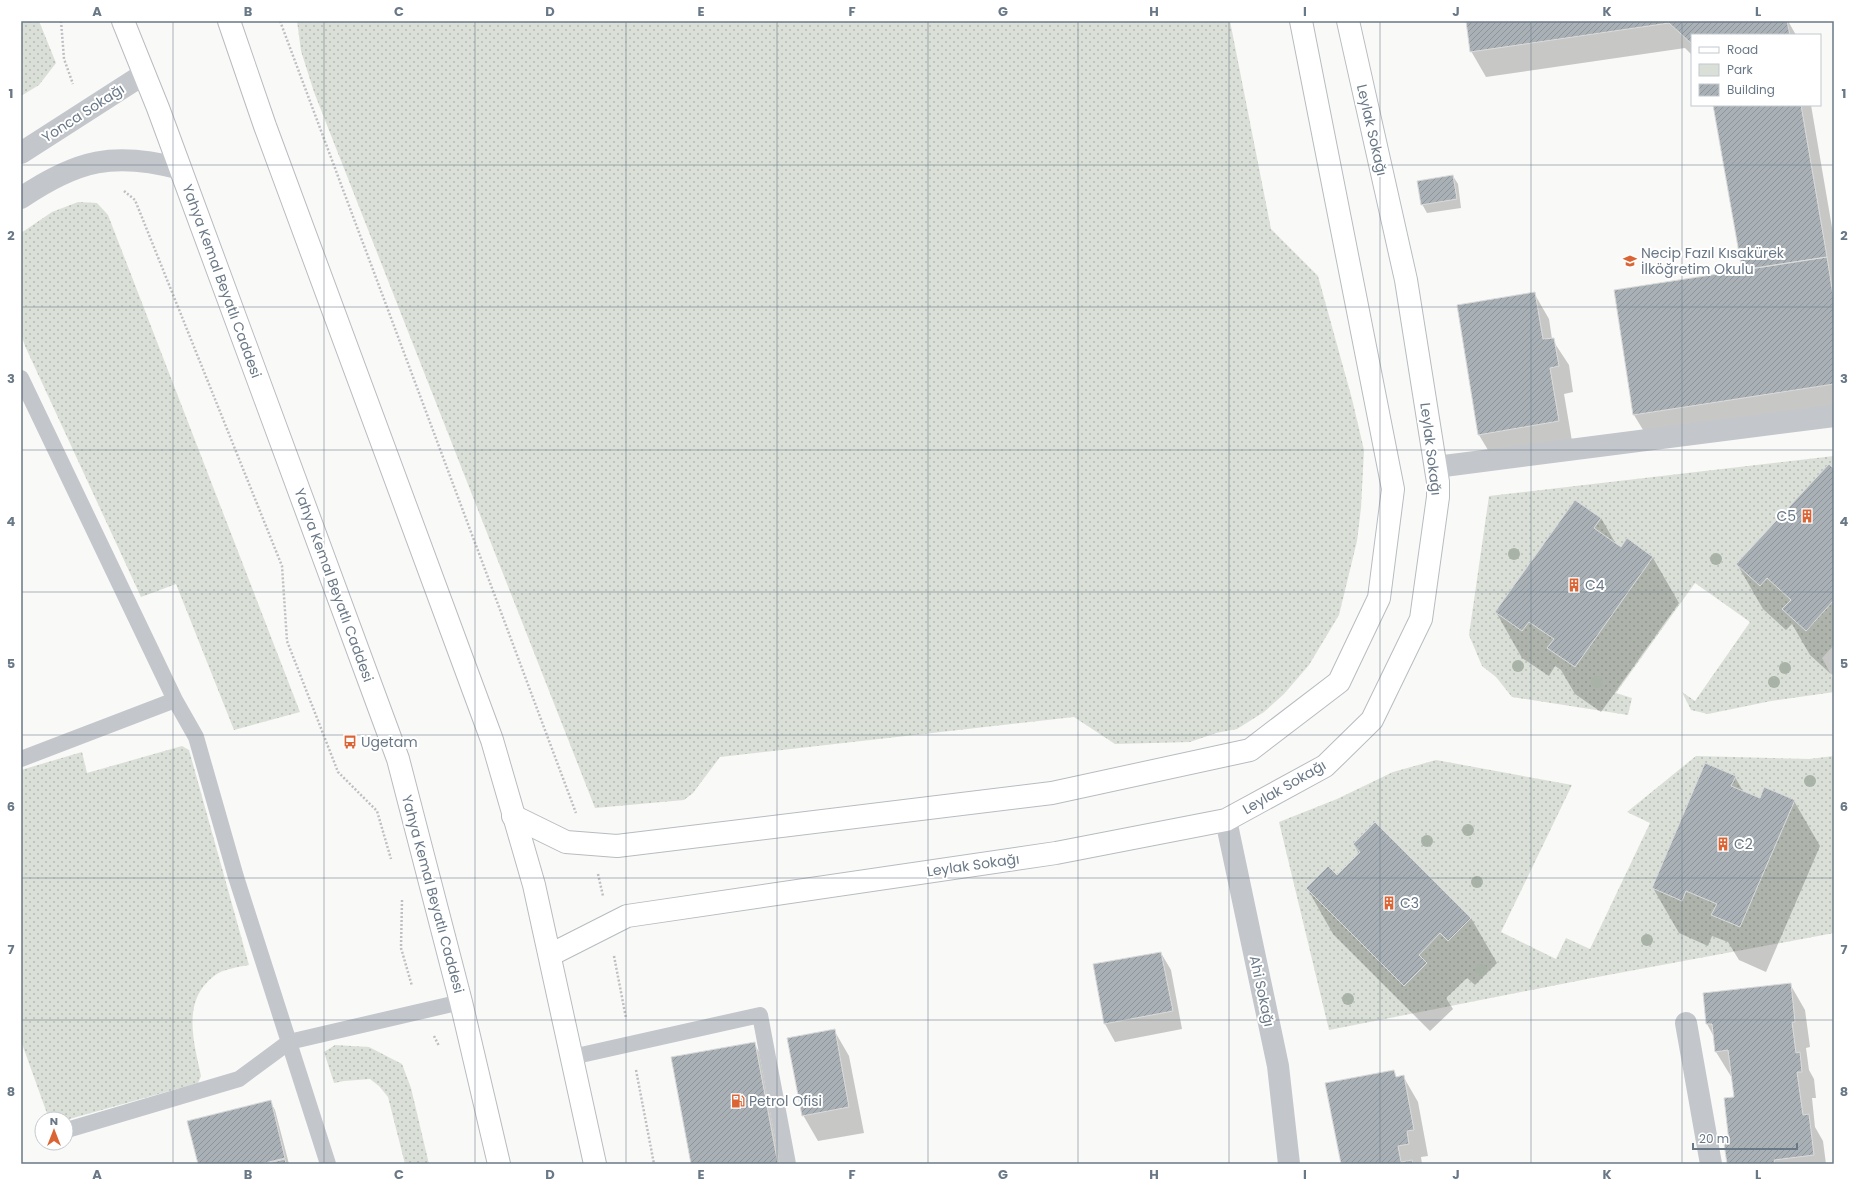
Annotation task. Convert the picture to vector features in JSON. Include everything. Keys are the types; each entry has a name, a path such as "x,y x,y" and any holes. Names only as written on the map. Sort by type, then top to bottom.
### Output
{"street":[{"name":"Yahya Kemal Beyatlı Caddesi","path":"123,21 181,169 398,759 461,1002 499,1164"},
{"path":"513,816 566,842 617,846 1052,793 1250,750 1339,682 1378,598 1393,489 1301,21"},
{"name":"Leylak Sokağı","path":"550,954 627,916 1056,853 1226,820 1325,766 1372,720 1422,619 1438,497 1436,467 1406,280 1348,21"},
{"path":"235,26 268,134 492,740 534,885 595,1164"},
{"name":"Yonca Sokağı","path":"21,153 144,74"},
{"path":"21,198 55,177 78,166 100,162 123,160 142,161 181,169"},
{"path":"1436,467 1834,416"},
{"name":"Ahi Sokağı","path":"1226,820 1278,1066 1289,1164"},
{"path":"1686,1023 1711,1164"}],"lane":[{"path":"21,378 175,700 196,737 236,877 328,1164"},
{"path":"21,759 175,700"},
{"path":"74,1128 239,1079 289,1042 461,1002"},
{"path":"572,1057 760,1015 788,1164"}],"path":[{"path":"61,21 64,59 83,112"},
{"path":"280,21 554,749 599,878 654,1164"},
{"path":"100,162 110,178 135,200 282,566 287,641 338,772 377,811 392,862"},
{"path":"402,898 401,948 420,1012 442,1051"}],"green space":[{"path":"21,21 39,21 56,63 39,85 21,96"},
{"path":"297,21 1230,21 1271,229 1318,276 1352,399 1364,450 1361,508 1357,541 1339,615 1309,665 1284,694 1264,712 1237,729 1216,733 1190,742 1115,744 1074,717 720,757 693,793 684,800 595,808 314,92 301,51"},
{"path":"78,202 97,203 108,215 300,712 234,730 176,584 141,597 25,346 21,334 21,233 52,212"},
{"path":"1834,456 1834,645 1822,658 1834,680 1834,692 1771,701 1708,714 1691,710 1682,692 1695,701 1750,622 1695,583 1616,693 1632,698 1628,715 1512,697 1496,677 1482,666 1469,635 1489,496"},
{"path":"182,746 189,750 249,965 231,969 214,976 204,986 197,997 192,1023 195,1050 201,1076 198,1083 74,1118 74,1111 46,1111 21,1041 21,770 82,752 87,773"},
{"path":"1696,756 1809,759 1834,756 1834,933 1592,978 1329,1030 1279,822 1337,799 1393,772 1436,760 1572,785 1501,932 1556,959 1566,938 1590,949 1650,823 1627,812"},
{"path":"335,1045 369,1047 402,1064 411,1088 429,1164 405,1164 388,1097 379,1086 370,1079 334,1083 324,1052"}],"building":[{"path":"1466,21 1787,21 1790,34 1691,34 1691,43 1669,23 1470,52"},
{"name":"Necip Fazıl Kısakürek İlköğretim Okulu","path":"1713,106 1801,106 1827,257 1742,270"},
{"path":"1453,175 1457,199 1421,205 1417,181"},
{"path":"1827,257 1834,301 1834,384 1633,415 1614,290"},
{"path":"1535,292 1543,339 1554,338 1559,366 1550,368 1559,421 1478,435 1457,305"},
{"name":"C5","path":"1829,464 1834,469 1834,600 1806,631 1782,609 1791,600 1767,578 1760,586 1736,564"},
{"name":"C4","path":"1575,500 1601,518 1594,528 1621,547 1627,538 1653,557 1575,667 1547,648 1554,639 1529,622 1522,631 1495,612"},
{"name":"C2","path":"1705,763 1736,776 1731,786 1760,798 1764,787 1795,800 1740,927 1711,915 1717,904 1686,891 1682,901 1652,888"},
{"name":"C3","path":"1375,822 1471,918 1448,941 1440,933 1419,955 1427,963 1404,986 1306,888 1328,866 1337,875 1360,852 1353,844"},
{"path":"1161,952 1173,1011 1104,1024 1093,964"},
{"path":"1791,983 1795,1022 1792,1022 1796,1053 1800,1052 1802,1072 1797,1072 1803,1115 1809,1114 1814,1155 1774,1160 1775,1164 1727,1164 1724,1144 1729,1142 1724,1098 1734,1097 1728,1050 1715,1052 1712,1024 1706,1024 1703,993"},
{"path":"835,1029 849,1107 802,1116 787,1038"},
{"path":"755,1042 778,1164 691,1164 671,1057"},
{"path":"1394,1070 1396,1077 1404,1075 1414,1130 1407,1131 1409,1144 1398,1146 1401,1162 1412,1160 1413,1164 1341,1164 1325,1083"},
{"path":"271,1100 285,1158 261,1164 198,1164 187,1121"},
{"path":"285,1159 286,1164 265,1164"}],"place":[{"name":"Necip Fazıl Kısakürek İlköğretim Okulu","path":"1630,261"},
{"name":"C5","path":"1807,516"},
{"name":"C4","path":"1574,585"},
{"name":"Ugetam","path":"350,742"},
{"name":"C2","path":"1723,844"},
{"name":"C3","path":"1389,903"},
{"name":"Petrol Ofisi","path":"738,1101"}]}
